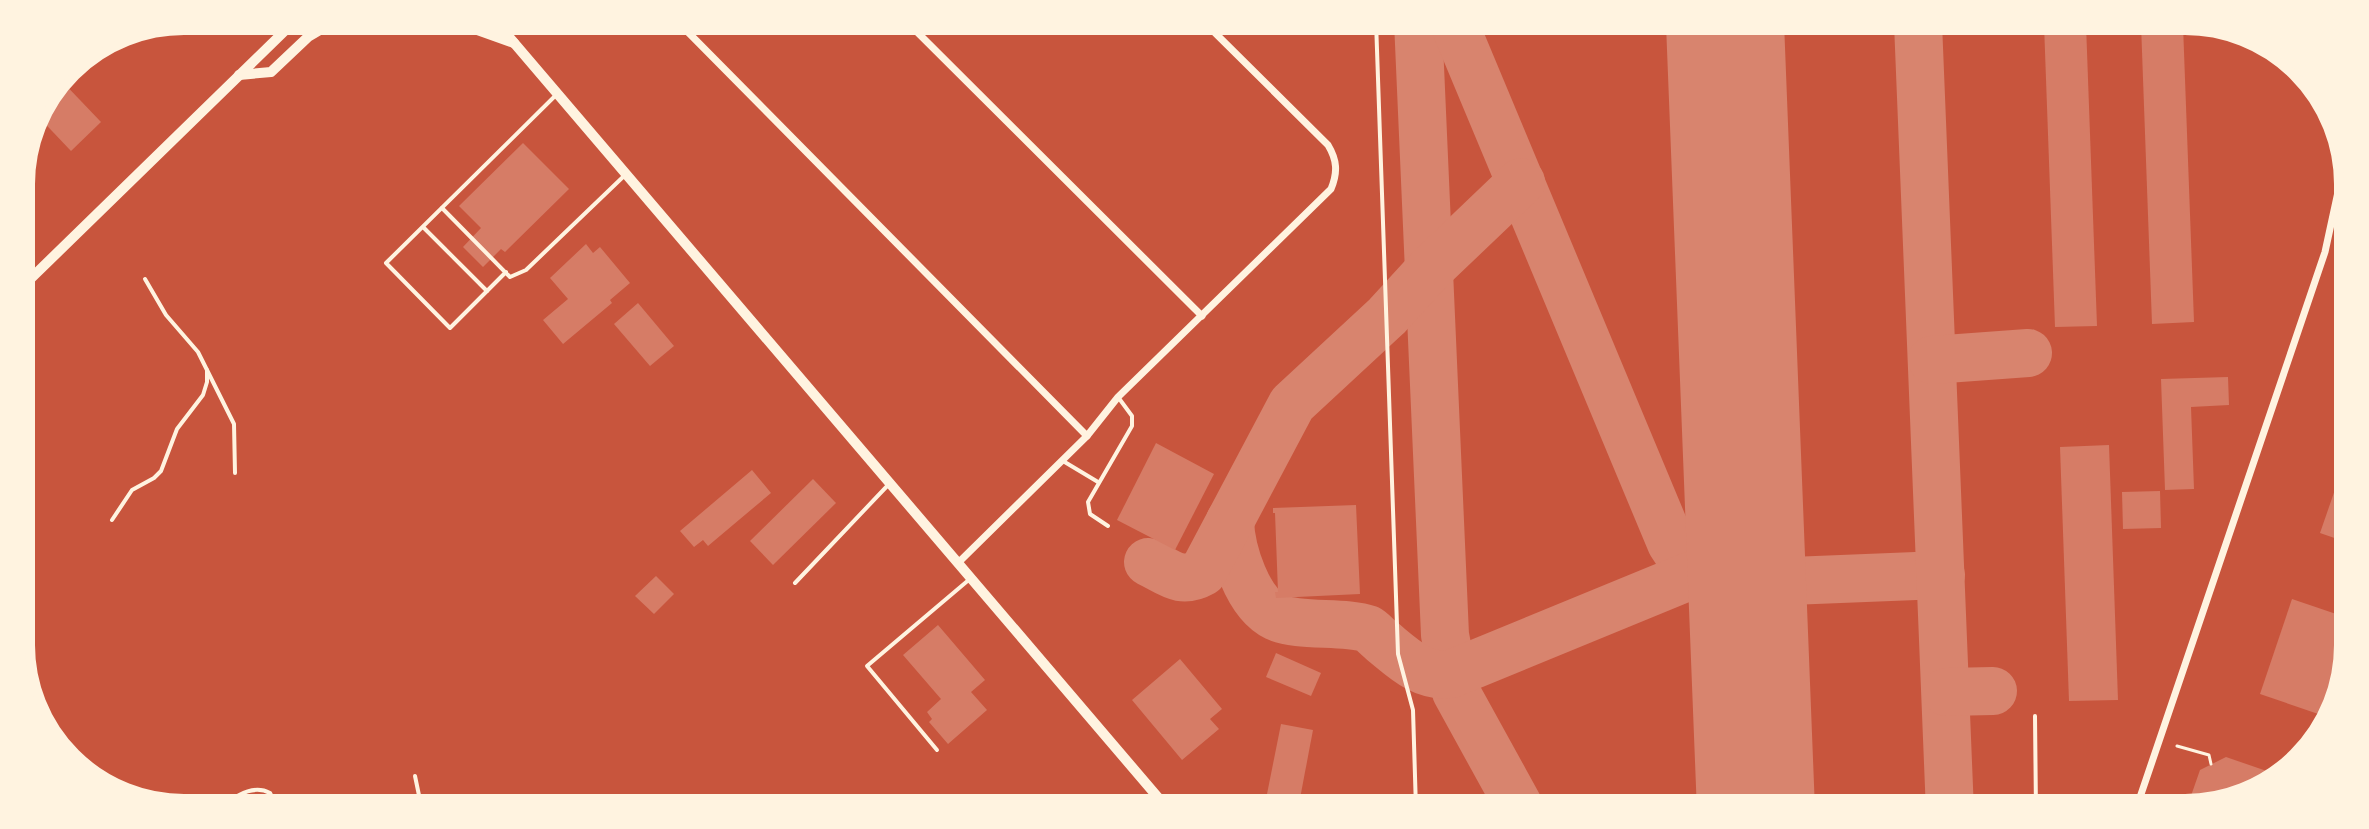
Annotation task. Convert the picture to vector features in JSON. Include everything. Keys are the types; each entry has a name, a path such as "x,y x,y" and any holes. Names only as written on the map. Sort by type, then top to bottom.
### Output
{"main road":[{"path":"30,279 286,30"},
{"path":"239,75 271,72 308,37 320,30"},
{"path":"478,30 515,43"},
{"path":"504,30 1159,799"}],"street":[{"path":"686,30 1087,436"},
{"path":"915,30 1202,316"},
{"path":"958,563 1063,461 1118,397 1331,189 1337,168 1328,145 1212,30"},
{"path":"2139,799 2325,252 2339,176"}],"lane":[{"path":"1376,30 1398,654 1413,710 1416,799"},
{"path":"506,272 450,328 386,263 557,94"},
{"path":"442,208 510,277 526,270 626,175"},
{"path":"423,227 487,291"},
{"path":"145,279 170,319 198,352 234,424 235,473"},
{"path":"112,520 132,490 161,471 177,429 203,395 207,370"},
{"path":"1108,526 1095,519 1088,509 1091,494 1132,426 1132,416 1118,397"},
{"path":"1063,461 1098,482"},
{"path":"795,583 890,483"},
{"path":"937,750 867,666 971,578"},
{"path":"2035,716 2036,799"},
{"path":"415,776 420,799"},
{"path":"233,799 257,789 270,793 273,799"}],"path":[{"path":"2177,746 2209,755 2211,764"}],"building":[{"path":"2044,30 2086,30 2097,326 2055,327"},
{"path":"2141,30 2183,30 2194,322 2152,324"},
{"path":"66,85 101,122 71,151 43,122"},
{"path":"523,143 569,189 505,252 501,249 483,267 463,247 481,228 459,206"},
{"path":"586,244 593,253 600,247 630,283 610,300 612,303 563,344 543,320 568,299 550,278"},
{"path":"638,303 674,346 650,366 614,324"},
{"path":"2228,377 2229,405 2191,407 2194,489 2165,490 2161,379"},
{"path":"1156,443 1214,474 1175,550 1117,520"},
{"path":"2109,445 2118,700 2069,701 2060,447"},
{"path":"752,470 771,493 708,546 703,540 694,547 680,531"},
{"path":"813,479 836,503 773,565 750,541"},
{"path":"2338,481 2339,481 2339,540 2320,533"},
{"path":"2160,491 2161,528 2123,529 2122,492"},
{"path":"1356,505 1360,594 1276,598 1273,508"},
{"path":"656,576 674,594 654,614 635,596"},
{"path":"2292,599 2339,615 2338,665 2331,695 2321,715 2260,694"},
{"path":"938,625 985,680 971,692 987,710 948,744 929,722 932,719 927,712 941,699 903,655"},
{"path":"1276,653 1321,673 1311,696 1266,677"},
{"path":"1180,659 1222,709 1210,719 1219,729 1182,760 1132,700"},
{"path":"1281,724 1313,730 1300,799 1266,799"},
{"path":"2226,757 2271,773 2235,791 2190,799 2200,770"}],"taxiway":[{"path":"1418,30 1445,635 1456,692 1515,799"},
{"path":"1457,30 1671,543 1692,575 1717,584 1941,575"},
{"path":"1918,30 1949,799"},
{"path":"1148,562 1181,577 1203,572 1292,404 1387,316 1430,269 1521,182"},
{"path":"1932,360 2028,353"},
{"path":"1230,521 1242,575 1266,610 1285,620 1368,629 1398,654 1431,673 1451,674 1692,575"},
{"path":"1946,692 1993,691"}],"runway":[{"path":"1725,30 1756,799"}]}
